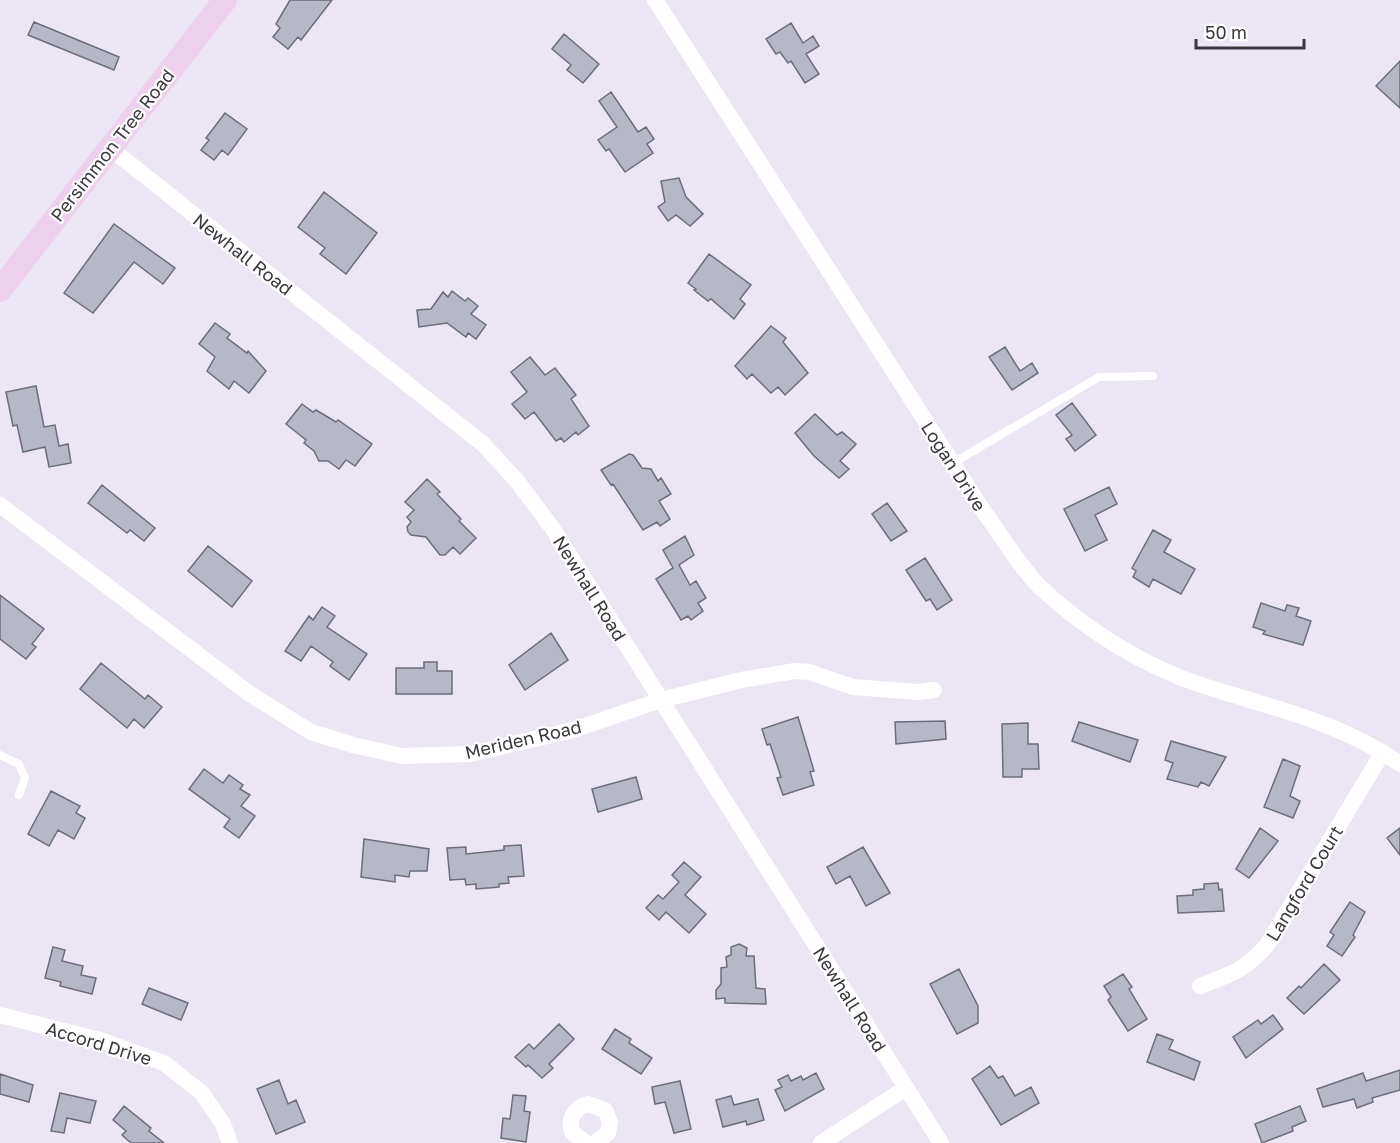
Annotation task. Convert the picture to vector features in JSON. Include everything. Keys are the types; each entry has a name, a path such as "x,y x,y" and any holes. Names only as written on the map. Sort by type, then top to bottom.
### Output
{"main road":[{"name":"Persimmon Tree Road","path":"0,290 225,0"}],"street":[{"name":"Logan Drive","path":"655,0 984,512 1041,588 1116,647 1199,684 1320,722 1383,752 1400,764"},
{"name":"Newhall Road","path":"110,148 483,444 517,481 553,529 941,1143"},
{"name":"Meriden Road","path":"0,505 250,694 311,732 353,746 402,756 470,754 573,730 661,700 741,680 795,671 809,672 853,687 918,692 934,690"},
{"name":"Langford Court","path":"1200,987 1241,970 1250,964 1267,945 1383,752"},
{"name":"Accord Drive","path":"0,1015 100,1040 164,1063 202,1093 223,1124 230,1143"},
{"path":"821,1143 906,1088"}],"lane":[{"path":"953,464 1099,377 1154,376"},
{"path":"0,755 19,764 25,778 19,795"}],"building":[{"path":"290,0 332,0 301,40 298,37 288,49 273,37 280,28 276,24"},
{"path":"34,22 119,57 114,70 28,35"},
{"path":"791,23 803,43 813,36 819,46 806,54 819,74 805,83 791,61 788,63 780,52 776,54 766,39"},
{"path":"564,34 599,64 583,83 567,70 571,65 552,49"},
{"path":"1400,61 1400,108 1376,86"},
{"path":"611,92 638,132 646,127 654,139 647,144 653,153 625,172 609,149 606,151 598,140 617,127 599,101"},
{"path":"225,113 247,129 228,155 222,150 214,160 201,150 209,140 206,138"},
{"path":"679,178 686,197 703,214 690,226 676,215 668,221 658,207 665,202 661,181"},
{"path":"324,192 377,233 346,274 320,254 325,248 298,227"},
{"path":"114,224 175,268 163,284 134,262 93,313 64,293"},
{"path":"709,254 751,285 740,299 745,304 734,319 711,299 708,301 688,283"},
{"path":"452,291 465,301 468,298 478,306 471,314 486,325 476,339 468,333 466,337 447,323 419,327 417,310 431,309 443,292 448,297"},
{"path":"215,323 230,334 227,338 247,353 248,351 266,371 249,393 234,381 229,389 207,371 215,357 199,344"},
{"path":"771,326 786,338 783,342 808,373 785,395 778,387 771,393 752,374 747,379 735,366"},
{"path":"1005,347 1020,371 1032,363 1038,373 1012,390 989,357"},
{"path":"530,357 545,375 555,368 576,395 571,399 589,426 578,435 576,432 564,442 561,438 556,441 534,412 525,419 512,404 527,392 511,372"},
{"path":"36,386 44,427 55,425 59,446 68,444 71,463 49,467 45,447 23,452 17,425 13,426 6,392"},
{"path":"1072,403 1096,435 1075,451 1066,439 1072,435 1056,415"},
{"path":"302,404 313,412 316,410 336,422 338,420 372,444 355,466 346,460 339,469 328,461 319,461 314,451 304,443 306,440 286,424"},
{"path":"815,414 837,435 842,432 856,444 840,461 849,469 839,478 814,456 795,433"},
{"path":"629,454 633,455 642,468 651,469 658,481 661,478 671,494 659,501 670,519 660,526 657,522 643,530 613,484 611,485 601,470"},
{"path":"427,479 440,492 437,494 461,519 459,521 476,538 460,554 453,547 445,555 440,555 426,537 411,535 408,532 407,527 411,522 407,517 414,510 405,502"},
{"path":"102,485 155,528 144,541 130,530 127,533 88,503"},
{"path":"1109,487 1117,504 1095,515 1107,540 1085,551 1064,509"},
{"path":"887,503 907,531 891,541 872,514"},
{"path":"1153,530 1171,540 1164,552 1195,569 1181,594 1153,579 1149,587 1133,577 1136,571 1132,568"},
{"path":"685,536 694,555 679,565 690,585 696,581 706,598 698,603 703,611 691,620 688,616 681,620 656,579 673,568 663,550"},
{"path":"208,546 252,581 232,607 188,571"},
{"path":"925,558 952,600 937,610 930,599 926,601 906,570"},
{"path":"0,595 44,629 32,644 36,647 26,659 0,639"},
{"path":"1261,603 1285,611 1287,605 1299,608 1296,616 1311,621 1303,645 1263,634 1265,631 1253,627"},
{"path":"322,607 335,616 327,627 367,654 349,680 330,666 333,662 311,646 301,661 285,651 309,616 313,620"},
{"path":"551,633 568,660 525,690 509,665"},
{"path":"424,662 437,662 437,671 452,671 452,694 396,694 396,668 424,668"},
{"path":"101,663 145,699 148,695 162,707 144,728 134,719 127,728 80,689"},
{"path":"798,717 814,771 810,772 814,785 783,795 777,778 781,777 770,744 767,745 762,729"},
{"path":"945,721 946,739 896,744 895,722"},
{"path":"1079,722 1138,740 1130,762 1072,741"},
{"path":"1028,723 1028,744 1038,744 1039,769 1022,769 1022,777 1003,777 1002,724"},
{"path":"1171,741 1226,757 1209,786 1201,782 1198,787 1167,779 1173,763 1165,760"},
{"path":"1283,759 1300,766 1290,796 1300,801 1293,818 1264,807"},
{"path":"204,769 223,783 229,775 243,785 240,789 250,795 241,806 255,816 239,838 224,827 230,819 189,789"},
{"path":"636,777 642,799 598,812 592,789"},
{"path":"51,791 80,806 76,813 85,818 74,839 58,830 49,846 28,834"},
{"path":"1260,828 1278,841 1249,878 1236,869"},
{"path":"1400,828 1400,855 1387,838"},
{"path":"364,839 429,849 427,871 410,871 409,877 395,875 395,882 361,877"},
{"path":"521,845 524,876 508,877 509,883 499,884 499,887 476,889 476,884 466,885 465,879 450,880 447,848 466,847 466,854 504,850 504,846"},
{"path":"863,847 890,893 866,906 850,876 836,884 827,867"},
{"path":"684,862 701,877 685,895 706,914 689,933 666,912 659,920 646,908 658,895 663,899 679,882 672,875"},
{"path":"1218,883 1219,890 1222,889 1224,911 1178,913 1177,896 1193,895 1193,890 1204,889 1204,884"},
{"path":"1350,902 1365,912 1353,935 1355,937 1342,956 1327,946 1334,935 1330,932"},
{"path":"739,944 747,948 746,956 754,956 756,988 765,989 766,1004 725,1003 725,998 716,999 716,990 721,984 721,968 727,967 726,957 731,955 731,947"},
{"path":"53,947 65,950 62,961 83,966 81,975 96,978 92,994 60,986 61,982 45,978"},
{"path":"1324,964 1340,980 1304,1014 1287,998 1299,986 1301,988"},
{"path":"959,969 978,1006 978,1023 957,1034 930,984"},
{"path":"1123,974 1132,987 1129,989 1147,1019 1128,1031 1108,1000 1111,997 1104,986"},
{"path":"149,988 188,1003 181,1020 142,1004"},
{"path":"1273,1015 1283,1029 1246,1058 1233,1037 1258,1020 1261,1024"},
{"path":"559,1024 574,1039 549,1064 553,1068 542,1078 515,1057 529,1044 534,1049"},
{"path":"615,1029 631,1039 629,1043 652,1058 641,1074 602,1049"},
{"path":"1157,1034 1173,1040 1169,1049 1200,1062 1194,1080 1147,1062"},
{"path":"990,1066 998,1078 1003,1076 1015,1096 1031,1087 1039,1103 1001,1125 972,1079"},
{"path":"1400,1070 1400,1090 1372,1098 1373,1102 1357,1108 1354,1099 1323,1107 1317,1089 1363,1073 1366,1081"},
{"path":"816,1073 824,1089 785,1111 775,1090 782,1087 778,1080 788,1075 791,1081 801,1076 803,1080"},
{"path":"0,1074 33,1085 29,1102 0,1094"},
{"path":"279,1080 288,1104 296,1100 305,1122 276,1134 257,1089"},
{"path":"680,1081 691,1129 674,1133 665,1102 655,1104 652,1087"},
{"path":"60,1093 96,1101 90,1123 67,1118 64,1133 51,1131"},
{"path":"513,1095 526,1096 524,1111 530,1112 526,1142 501,1138 503,1118 510,1119"},
{"path":"731,1096 734,1105 758,1099 764,1120 747,1125 746,1121 723,1127 716,1100"},
{"path":"124,1106 151,1128 149,1131 164,1143 131,1143 122,1135 126,1131 113,1120"},
{"path":"1300,1106 1306,1121 1292,1127 1293,1131 1262,1143 1255,1124"}]}
